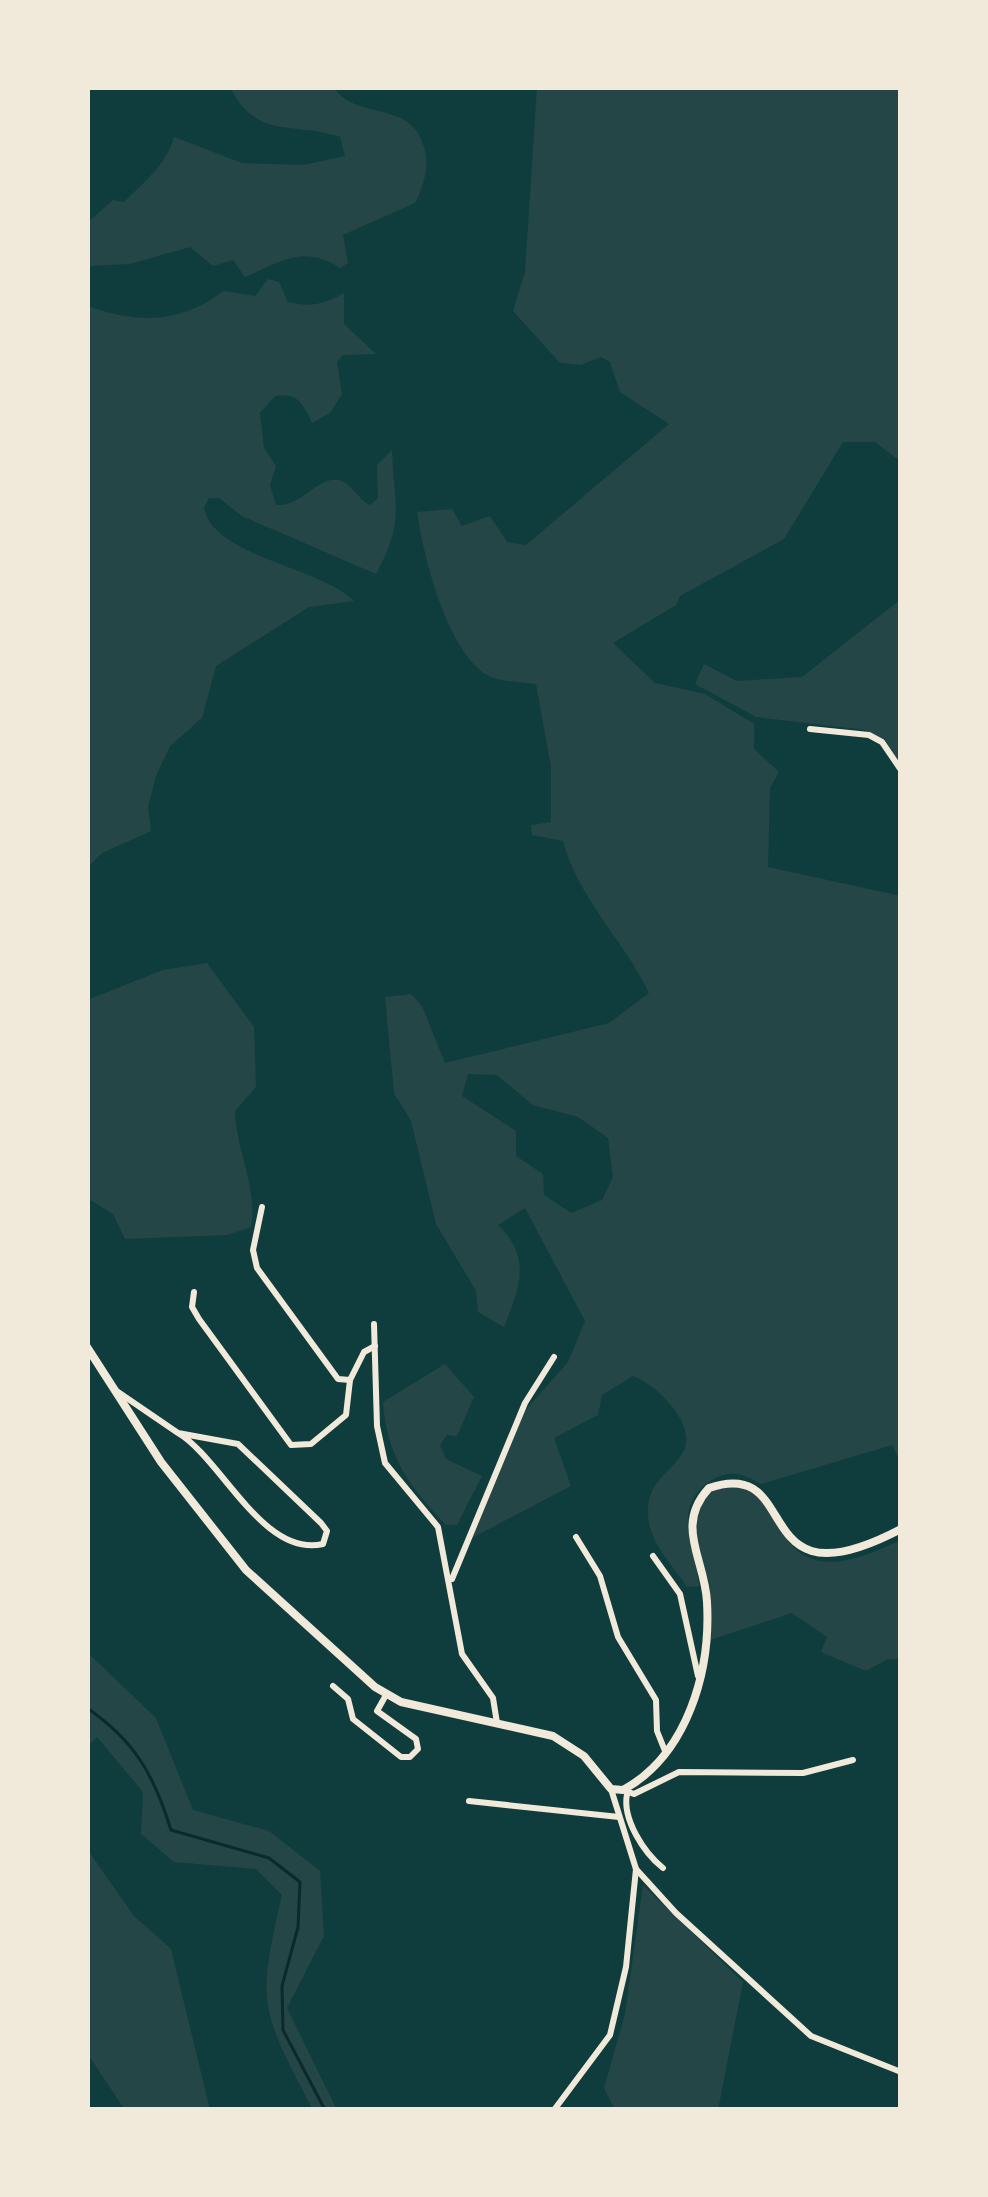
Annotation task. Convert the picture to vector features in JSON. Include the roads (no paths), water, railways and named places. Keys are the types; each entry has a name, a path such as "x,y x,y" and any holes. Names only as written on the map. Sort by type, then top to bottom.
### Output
{"street":[{"path":"810,729 868,735 882,742 901,770"},
{"path":"262,1207 253,1250 257,1268 338,1379 350,1380"},
{"path":"194,1292 192,1307 199,1319 291,1445 311,1444 346,1415 350,1380 364,1352 375,1346"},
{"path":"374,1324 377,1426 386,1462 438,1527 462,1654 493,1698 496,1723"},
{"path":"87,1347 161,1462 246,1570 387,1695 538,1730 571,1745 611,1789 636,1869 626,1967 610,2035 554,2110"},
{"path":"450,1582 525,1402 554,1358"},
{"path":"115,1390 178,1433 272,1529 296,1542 323,1544 327,1531 321,1523 238,1444 178,1433"},
{"path":"663,1868 647,1856 625,1808 625,1792 666,1753 692,1706 699,1680 707,1602 690,1531 692,1512 709,1488 739,1483 755,1489 784,1531 814,1556 840,1556 901,1529"},
{"path":"576,1537 600,1576 618,1637 656,1700 657,1731 666,1753"},
{"path":"653,1556 680,1594 699,1680"},
{"path":"333,1686 348,1699 352,1719 401,1757 410,1757 418,1749 416,1739 377,1711 387,1695"},
{"path":"611,1789 625,1792 679,1772 803,1773 854,1760"},
{"path":"469,1801 619,1817"},
{"path":"901,1852 901,1865"},
{"path":"636,1869 676,1913 812,2036 901,2072"}],"waterway":[{"path":"87,1708 118,1733 141,1761 171,1830 269,1858 300,1882 298,1927 282,1986 283,2030 325,2110"}]}
